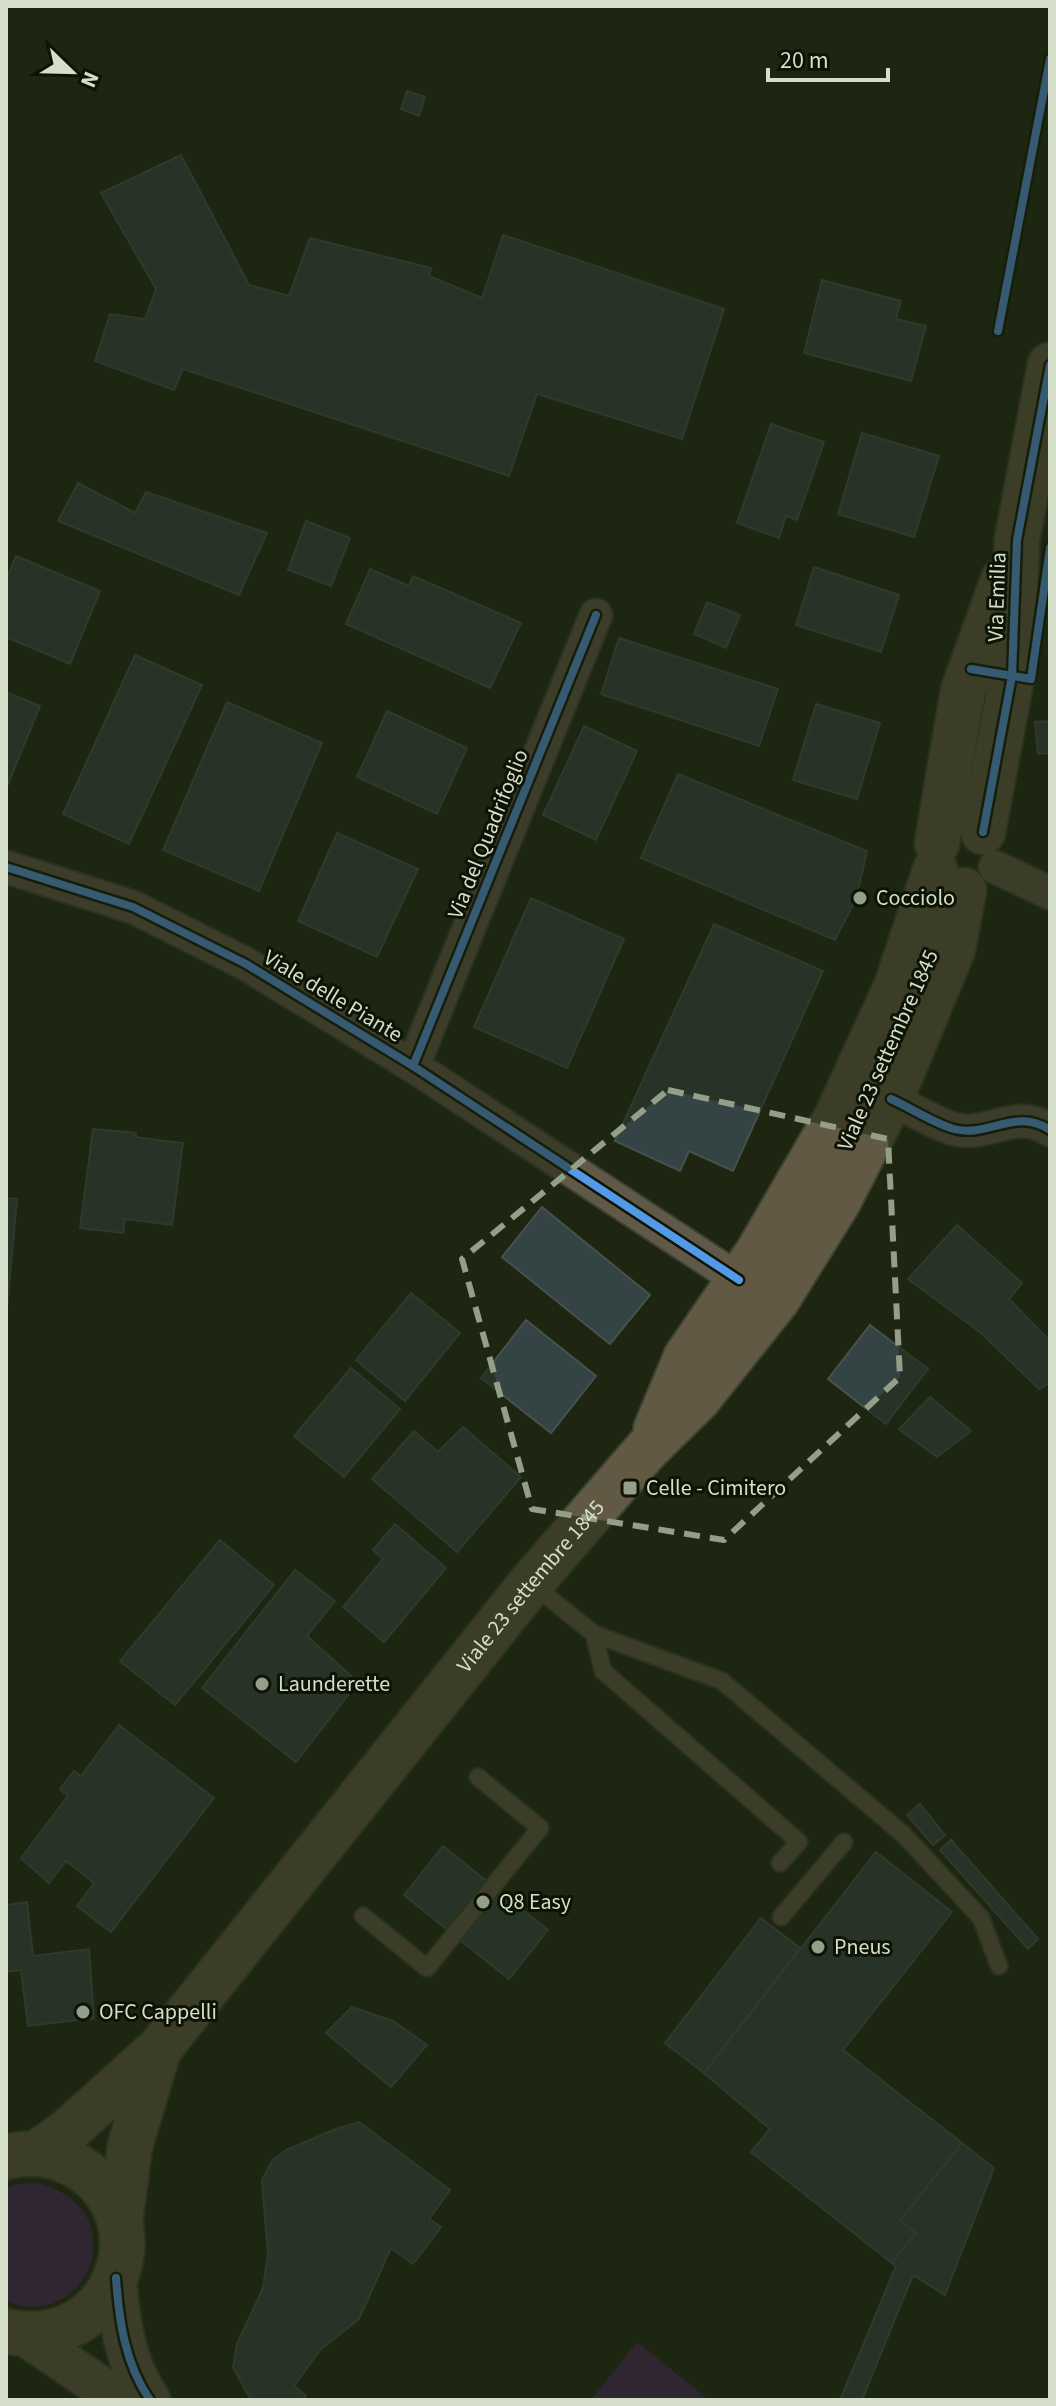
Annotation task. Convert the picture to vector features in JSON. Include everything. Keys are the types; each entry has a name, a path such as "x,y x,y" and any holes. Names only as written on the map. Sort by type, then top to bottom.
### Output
{"main road":[{"name":"Via Emilia","path":"963,860 963,691 1017,540 1050,365"},
{"name":"Viale 23 settembre 1845","path":"22,2155 68,2131 160,2048 531,1583 647,1449 698,1399 777,1300 838,1202 891,1099 953,949 963,860"},
{"name":"Viale 23 settembre 1845","path":"647,1449 686,1357 758,1252 837,1116 896,987 963,860"},
{"name":"Viale 23 settembre 1845","path":"16,2334 54,2333 80,2321 102,2302 116,2278 122,2250 120,2222 130,2146 160,2048"},
{"name":"Viale 23 settembre 1845","path":"22,2155 65,2160 89,2174 109,2195 120,2222"}],"street":[{"name":"Via del Quadrifoglio","path":"413,1066 596,615"},
{"path":"963,860 1050,893"},
{"name":"Viale delle Piante","path":"6,867 133,907 246,964 413,1066 739,1280"},
{"path":"891,1099 954,1129 978,1131 1011,1120 1040,1123 1050,1130"},
{"path":"116,2278 119,2325 138,2384 150,2400"},
{"path":"16,2334 120,2400"}],"lane":[{"path":"531,1583 594,1634 722,1681 904,1835 981,1918 999,1966"},
{"path":"594,1634 603,1671 799,1842 780,1863"},
{"path":"363,1916 427,1968 540,1828 478,1777"},
{"path":"781,1917 844,1842"}],"highlighted area":[{"path":"668,1090 888,1139 900,1377 724,1540 532,1509 462,1259"}],"shaded area":[{"path":"38,2183 69,2197 87,2218 93,2241 90,2265 78,2286 59,2301 34,2307 6,2301 6,2189 16,2184"},
{"path":"637,2342 709,2400 591,2400"}],"building":[{"path":"407,91 425,97 419,116 401,109"},
{"path":"181,155 249,285 289,296 310,238 431,268 429,276 482,298 503,235 724,309 682,439 537,394 509,476 183,369 174,390 95,361 110,314 145,319 156,289 101,193"},
{"path":"822,280 901,301 896,319 926,326 911,381 804,353"},
{"path":"771,424 824,442 797,520 786,516 779,538 737,523"},
{"path":"862,433 939,456 914,537 838,514"},
{"path":"78,483 135,513 146,492 267,533 239,595 58,521"},
{"path":"306,521 350,538 331,586 288,570"},
{"path":"16,556 100,591 70,664 6,637 6,580"},
{"path":"814,567 899,595 881,652 796,625"},
{"path":"370,569 409,586 413,576 521,623 490,688 346,624"},
{"path":"707,602 740,615 726,648 694,634"},
{"path":"619,638 778,689 759,746 601,694"},
{"path":"135,655 202,685 129,844 63,814"},
{"path":"6,692 40,706 6,789"},
{"path":"227,702 322,743 259,891 163,850"},
{"path":"816,704 880,723 857,799 793,780"},
{"path":"387,711 467,748 437,814 357,777"},
{"path":"1050,721 1050,753 1038,754 1035,722"},
{"path":"584,726 637,751 596,840 543,815"},
{"path":"678,774 867,851 856,899 835,940 641,858"},
{"path":"337,833 418,869 377,957 298,921"},
{"path":"531,898 624,939 567,1068 474,1027"},
{"path":"714,924 823,971 733,1171 689,1151 680,1171 615,1141"},
{"path":"93,1129 136,1133 135,1137 183,1143 172,1225 125,1219 123,1233 80,1228"},
{"path":"6,1198 17,1199 6,1320"},
{"path":"542,1207 650,1295 610,1344 502,1257"},
{"path":"957,1225 1022,1283 1009,1299 1050,1341 1050,1383 1039,1389 980,1332 908,1279"},
{"path":"411,1293 460,1333 405,1401 356,1360"},
{"path":"526,1320 596,1376 551,1433 481,1378"},
{"path":"870,1325 928,1369 886,1424 828,1379"},
{"path":"351,1368 400,1409 344,1477 294,1436"},
{"path":"930,1397 971,1431 937,1457 899,1429"},
{"path":"463,1427 521,1477 457,1552 372,1479 414,1431 438,1452"},
{"path":"395,1524 446,1568 384,1642 343,1607 383,1559 373,1550"},
{"path":"220,1540 274,1585 175,1705 120,1661"},
{"path":"295,1570 335,1601 307,1636 358,1682 296,1762 202,1688"},
{"path":"119,1725 214,1798 111,1932 77,1906 94,1883 66,1861 49,1883 21,1858 68,1796 60,1789 74,1771 81,1776"},
{"path":"920,1804 945,1835 933,1845 907,1815"},
{"path":"951,1840 1038,1939 1028,1949 940,1850"},
{"path":"443,1846 548,1930 509,1979 404,1895"},
{"path":"876,1852 952,1912 843,2050 962,2143 900,2221 916,2233 892,2263 751,2152 770,2129 704,2073"},
{"path":"27,1902 33,1956 89,1949 94,2018 28,2026 21,1970 6,1972 6,1905"},
{"path":"761,1918 800,1948 704,2073 665,2043"},
{"path":"352,2007 393,2021 427,2045 391,2087 326,2033"},
{"path":"359,2122 450,2190 429,2219 441,2227 413,2264 391,2248 359,2319 320,2350 294,2386 306,2396 304,2400 251,2400 233,2367 237,2344 263,2288 268,2254 262,2180 272,2161 286,2150"},
{"path":"962,2143 994,2168 945,2295 913,2275 862,2400 840,2400 896,2266 892,2263 916,2233 900,2221"}],"cycle path":[{"path":"998,331 1050,59"},
{"path":"983,832 1012,676 1017,540 1050,365"},
{"path":"971,669 1031,679 1050,548"},
{"path":"413,1066 596,615"},
{"path":"6,867 133,907 246,964 413,1066 739,1280"},
{"path":"891,1099 954,1129 979,1130 1025,1121 1050,1130"},
{"path":"116,2278 129,2357 150,2400"}],"place":[{"name":"Cocciolo","path":"860,898"},
{"name":"Celle - Cimitero","path":"630,1488"},
{"name":"Launderette","path":"262,1684"},
{"name":"Q8 Easy","path":"483,1902"},
{"name":"Pneus","path":"818,1947"},
{"name":"OFC Cappelli","path":"83,2012"}]}
